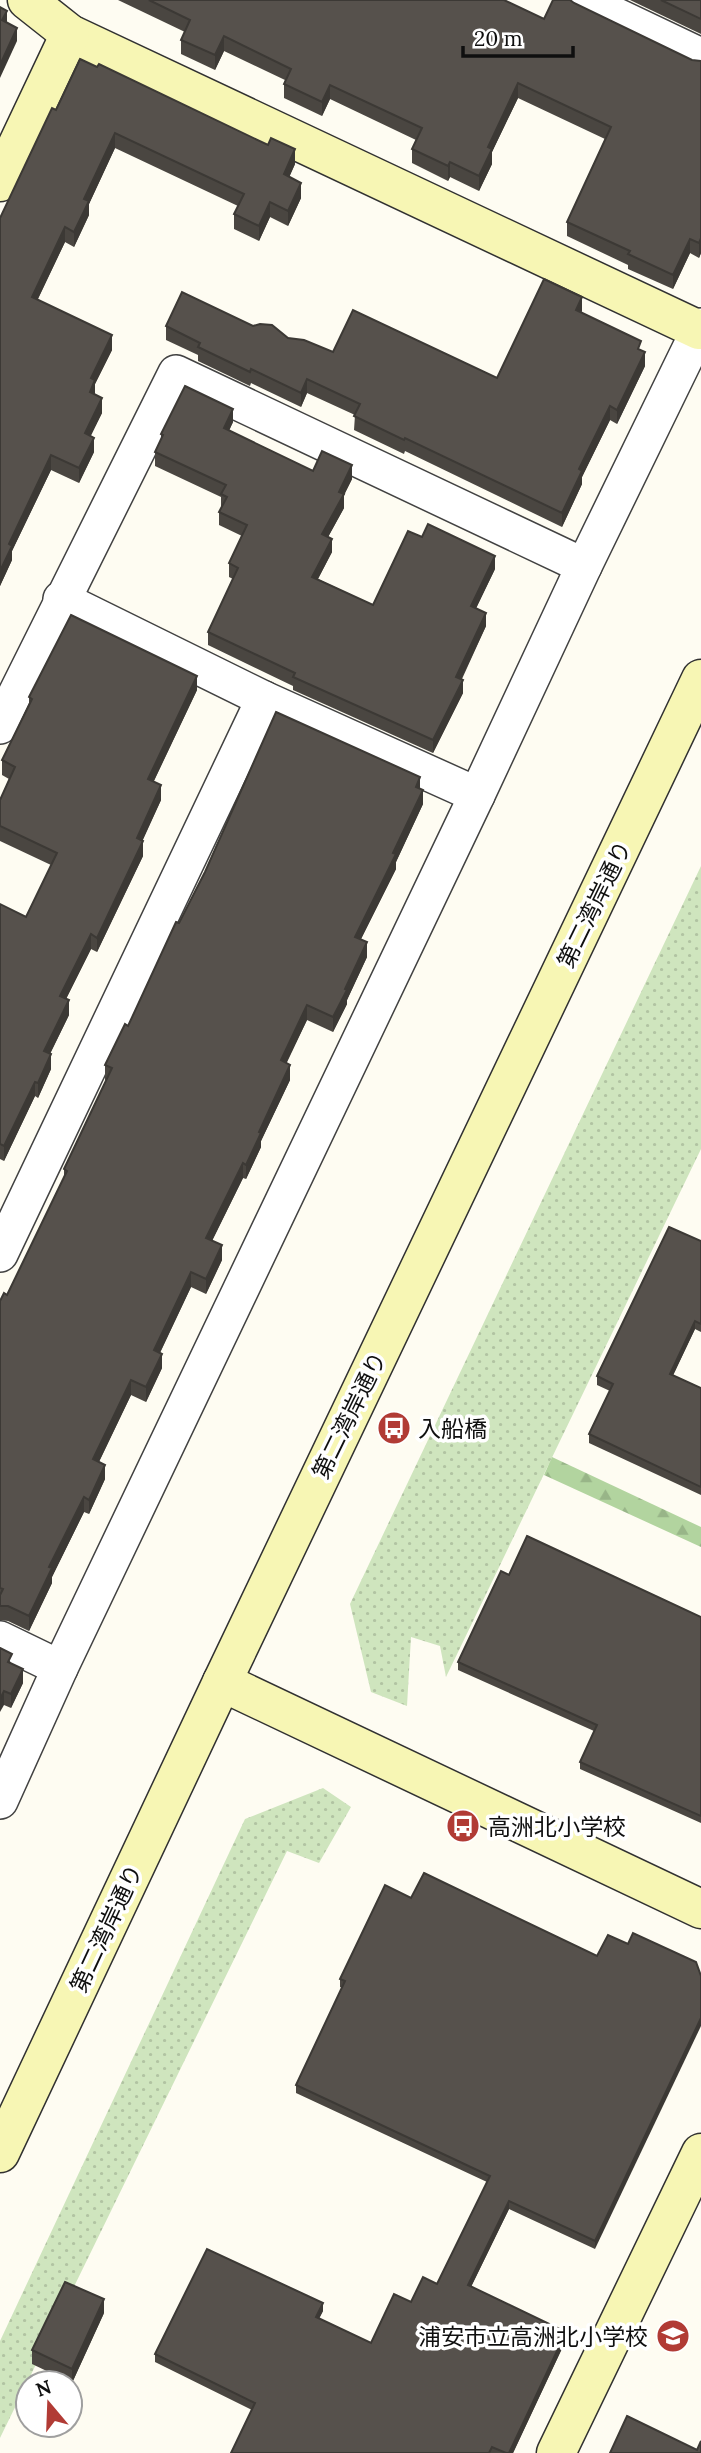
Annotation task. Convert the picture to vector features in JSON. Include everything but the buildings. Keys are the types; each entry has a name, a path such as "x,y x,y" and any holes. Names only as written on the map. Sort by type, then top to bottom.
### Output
{"street":[{"path":"0,1801 60,1668 584,566 700,328 70,34 27,0"},
{"path":"583,0 701,56"},
{"path":"0,182 70,34"},
{"path":"0,726 176,373 584,566"},
{"path":"61,599 264,699 477,795"},
{"name":"第二湾岸通り","path":"0,2153 701,679"},
{"path":"0,1254 264,699"},
{"path":"0,1639 60,1668"},
{"path":"222,1682 701,1909"},
{"path":"556,2453 701,2153"}],"green space":[{"path":"701,866 701,1149 446,1677 440,1646 411,1637 407,1706 371,1692 350,1604"},
{"path":"552,1457 701,1527 701,1547 544,1475"},
{"path":"323,1788 351,1807 319,1863 287,1851 34,2369 14,2369 14,2409 0,2438 0,2341 245,1819"}],"place":[{"name":"入船橋","path":"394,1428"},
{"name":"高洲北小学校","path":"463,1826"},
{"name":"浦安市立高洲北小学校","path":"673,2336"}]}
